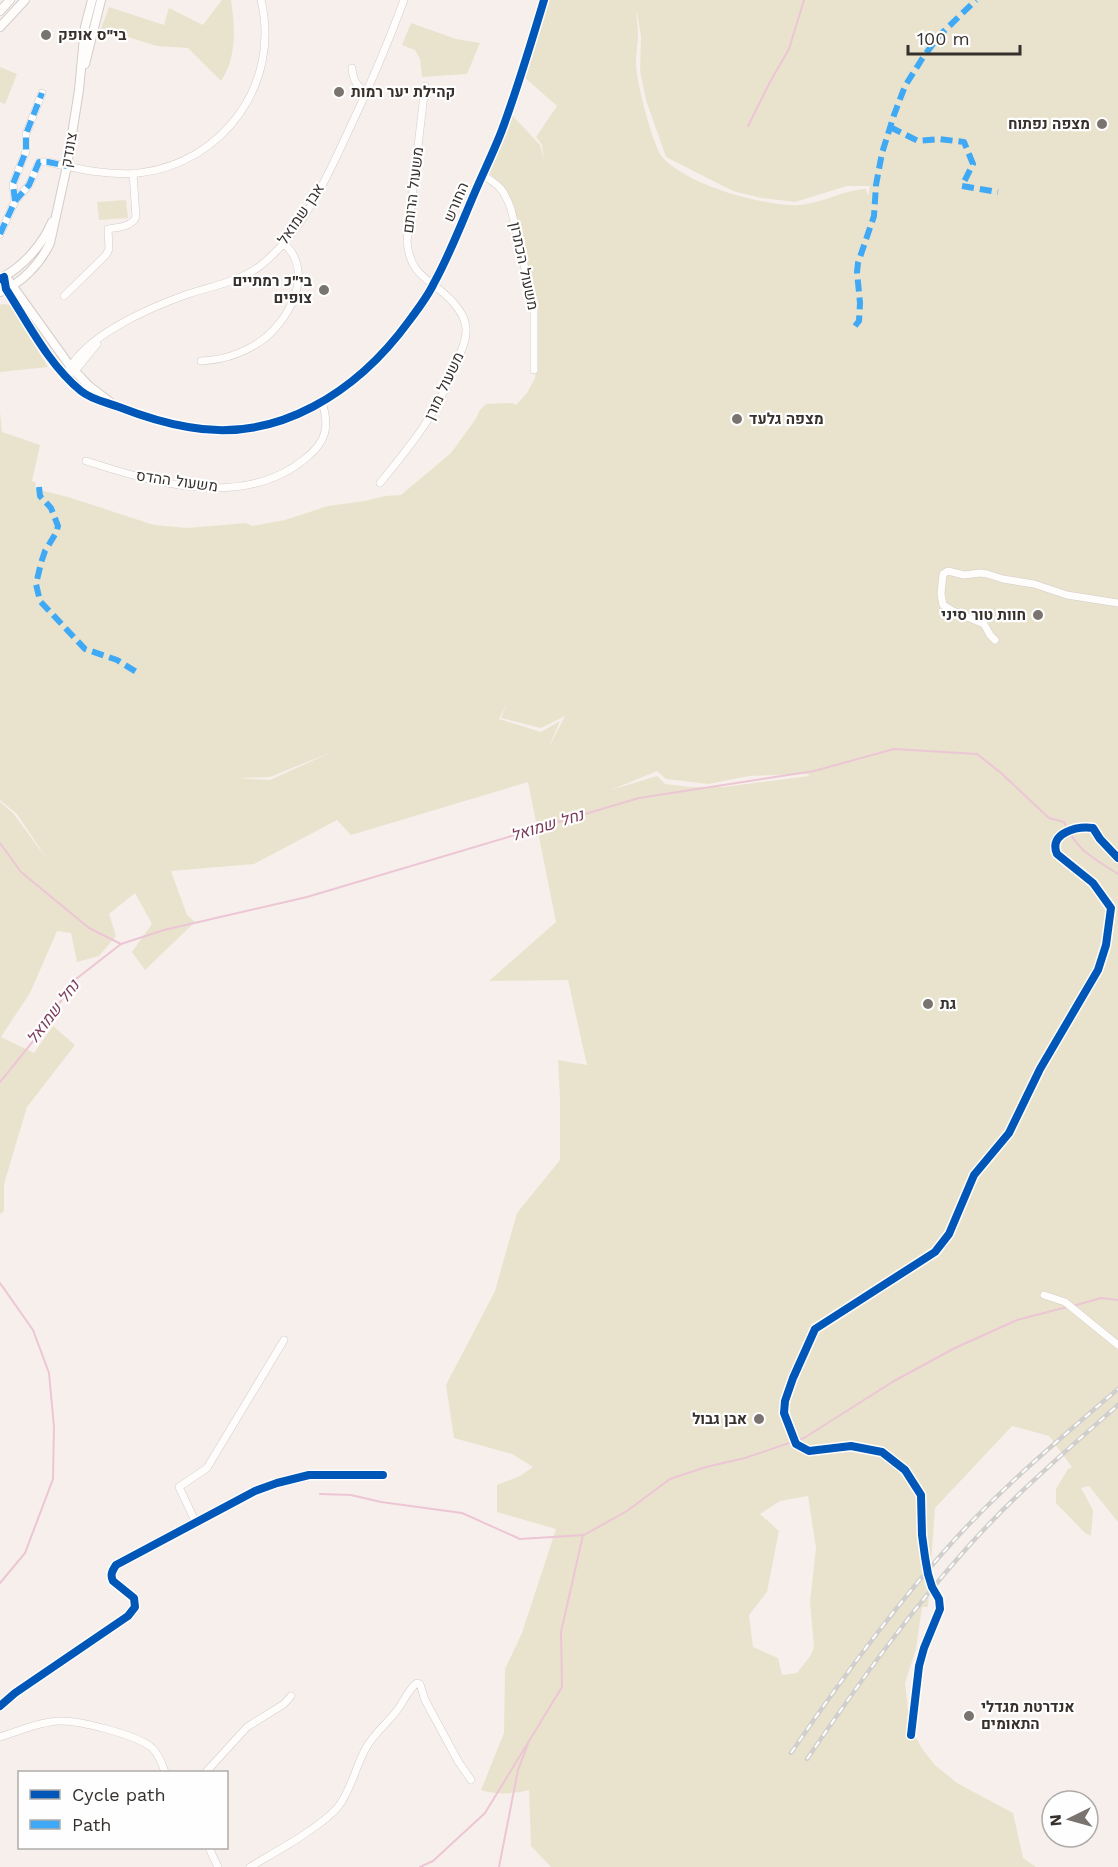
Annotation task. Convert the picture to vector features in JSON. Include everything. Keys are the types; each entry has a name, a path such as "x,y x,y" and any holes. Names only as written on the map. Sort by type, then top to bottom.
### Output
{"street":[{"path":"0,11 10,0"},
{"path":"0,27 25,0"},
{"name":"צונדק","path":"6,289 39,262 52,236 67,166 79,90 85,27 92,0"},
{"name":"צונדק","path":"79,90 101,0"},
{"path":"0,234 15,201 30,185 39,162 101,172 133,173 177,164 202,151 222,134 243,110 257,80 265,50 266,22 261,0"},
{"name":"אבן שמואל","path":"70,371 104,335 123,322 150,309 246,274 269,258 283,243 322,184 367,92 404,0"},
{"name":"החורש","path":"70,371 118,407 155,420 213,430 241,429 289,417 322,402 345,388 383,353 405,327 434,285 502,130 543,0"},
{"path":"352,68 356,84 367,92"},
{"name":"משעול הרותם","path":"425,86 407,242 412,264 434,285"},
{"path":"15,201 13,184 26,152 26,134 42,93"},
{"path":"64,296 106,255 109,249 108,229 127,225 136,217 133,173"},
{"name":"משעול הכתרון","path":"482,175 500,186 511,209 534,307 534,370"},
{"name":"צונדק","path":"2,278 33,251 50,226 57,210"},
{"path":"201,361 223,358 259,343 289,310 298,274 296,258 283,243"},
{"path":"2,278 6,289 47,336 70,371"},
{"name":"משעול מורן","path":"380,483 429,421 447,387 465,342 466,330 461,313 451,300 434,285"},
{"name":"משעול ההדס","path":"86,461 149,480 197,487 218,488 256,484 283,474 299,464 320,444 326,425 322,402"},
{"path":"995,640 984,624 943,605 941,594 943,574 948,571 964,575 980,573 1034,584 1067,595 1118,603"},
{"path":"911,1735 919,1666 940,1609 939,1599 928,1574 925,1557 921,1495 904,1470 882,1452 851,1446 809,1451 796,1444 784,1413 785,1401 815,1329 935,1252 949,1234 974,1176 1009,1133 1040,1069 1098,970 1106,945 1112,908 1093,884 1058,854 1054,847 1055,843 1073,828 1093,828 1118,858"},
{"path":"1044,1295 1065,1302 1118,1345"},
{"path":"196,1523 178,1487 207,1468 284,1340"},
{"path":"0,1706 15,1693 128,1616 135,1607 134,1598 113,1581 113,1569 116,1566 255,1491 289,1479 309,1475 383,1475"},
{"path":"250,1867 315,1826 337,1808 346,1796 366,1749 392,1718 414,1684 417,1683 422,1688 425,1700 471,1780"},
{"path":"208,1771 247,1727 284,1704 291,1696"},
{"path":"0,1737 58,1721 74,1722 131,1736 144,1742 157,1753 164,1771"},
{"path":"209,1849 218,1867"}],"shaded area":[{"path":"222,0 231,0 234,42 230,62 221,81 188,48 157,46 101,29 109,7 164,25 169,8 203,25"},
{"path":"549,0 1118,0 1118,1522 1089,1486 1081,1488 1093,1510 1091,1536 1085,1533 1056,1503 1056,1489 1068,1469 1072,1467 1049,1436 1012,1426 935,1508 928,1607 922,1607 916,1649 905,1683 910,1727 923,1750 935,1765 957,1783 1013,1813 1023,1858 1036,1867 551,1867 531,1846 529,1790 493,1793 481,1790 504,1733 505,1669 522,1633 556,1529 497,1512 497,1485 520,1476 533,1467 512,1454 454,1438 446,1385 495,1291 517,1213 560,1160 558,1060 587,1065 568,980 489,981 556,922 528,782 351,835 337,820 254,864 171,871 187,915 195,922 145,970 132,952 152,924 135,893 109,914 116,936 99,956 77,962 71,933 57,931 30,993 1,1037 34,1053 53,1026 75,1045 27,1107 4,1184 4,1211 0,1214 0,802 13,813 49,862 17,814 0,800 0,412 2,432 40,445 32,481 36,483 36,489 154,525 187,528 246,523 252,526 285,520 328,506 401,495 451,453 486,404 512,403 516,405 527,393 535,378 537,366 536,303 513,204 505,188 489,173 512,115 540,145 544,160 542,145 536,137 557,106 524,77","holes":["637,12 641,37 640,71 646,100 666,157 733,191 761,198 795,202 847,186 870,186 868,196 866,189 800,205 775,204 723,191 674,168 659,151 641,96 636,70","507,704 501,718 541,728 565,716 548,749 560,721 541,732 499,719","334,751 270,780 238,778 270,777","657,771 666,779 708,784 749,776 808,774 809,776 723,787 665,784 657,776 611,790","808,1496 816,1548 810,1602 814,1647 811,1655 797,1673 782,1675 778,1658 753,1647 749,1615 767,1592 779,1531 760,1514 780,1501"]},
{"path":"411,23 456,39 480,43 467,74 422,77 420,59 415,50 402,45"},
{"path":"0,67 17,74 5,104 0,102"},
{"path":"126,200 128,218 99,220 97,202"},
{"path":"0,305 10,305 48,367 0,372"}],"waterway":[{"path":"748,126 789,49 804,0"},
{"name":"נחל שמואל","path":"0,1082 34,1040 76,979 121,944 164,930 307,897 639,798 814,771 894,749 977,754 1049,818 1064,822 1080,847 1118,874"},
{"path":"0,843 21,872 89,928 121,944"},
{"path":"0,1283 33,1330 49,1373 54,1427 53,1479 25,1553 0,1583"},
{"path":"1073,1306 1101,1298 1118,1300"},
{"path":"320,1494 351,1495 381,1502 462,1513 520,1539 584,1535 627,1511 670,1479 706,1467 745,1458 804,1438 894,1381 955,1348 1017,1320 1067,1307"},
{"path":"420,1867 433,1861 485,1813 562,1687 561,1632 583,1535"},
{"path":"499,1867 518,1770 528,1744"}],"railway":[{"path":"791,1753 870,1642 912,1588 957,1537 1015,1479 1118,1389"},
{"path":"807,1759 884,1651 966,1549 1021,1492 1118,1405"}],"marked path":[{"path":"855,326 859,321 860,303 858,263 874,216 876,185 882,153 894,115 905,86 922,59 938,37 976,0"},
{"path":"15,201 13,184 26,151 26,134 42,93"},
{"path":"890,127 918,141 939,139 964,142 973,164 962,186 998,192"},
{"path":"0,234 15,201 29,185 39,162 67,166"},
{"path":"39,487 40,496 51,508 58,526 41,563 36,584 40,601 85,649 117,660 138,673"}],"cycle path":[{"path":"0,279 4,277 6,289 59,369 69,381 94,399 170,423 221,430 253,427 284,419 313,407 340,390 366,369 389,346 429,293 451,249 502,130 544,0"},
{"path":"911,1735 919,1666 940,1609 939,1599 928,1574 925,1557 921,1495 905,1470 882,1452 851,1446 809,1451 796,1444 784,1413 785,1401 815,1329 935,1252 949,1234 974,1175 1009,1133 1040,1069 1098,970 1106,945 1111,908 1093,883 1057,854 1055,847 1060,836 1079,828 1093,828 1118,858"},
{"path":"0,1706 15,1693 128,1616 135,1607 134,1598 113,1581 112,1573 116,1565 255,1491 277,1483 309,1475 383,1475"}],"place":[{"name":"בי\"ס אופק","path":"46,35"},
{"name":"קהילת יער רמות","path":"339,92"},
{"name":"מצפה נפתוח","path":"1102,124"},
{"name":"בי\"כ רמתיים צופים","path":"324,290"},
{"name":"מצפה גלעד","path":"737,419"},
{"name":"חוות טור סיני","path":"1038,615"},
{"name":"גת","path":"928,1004"},
{"name":"אבן גבול","path":"759,1419"},
{"name":"אנדרטת מגדלי התאומים","path":"969,1716"}]}
